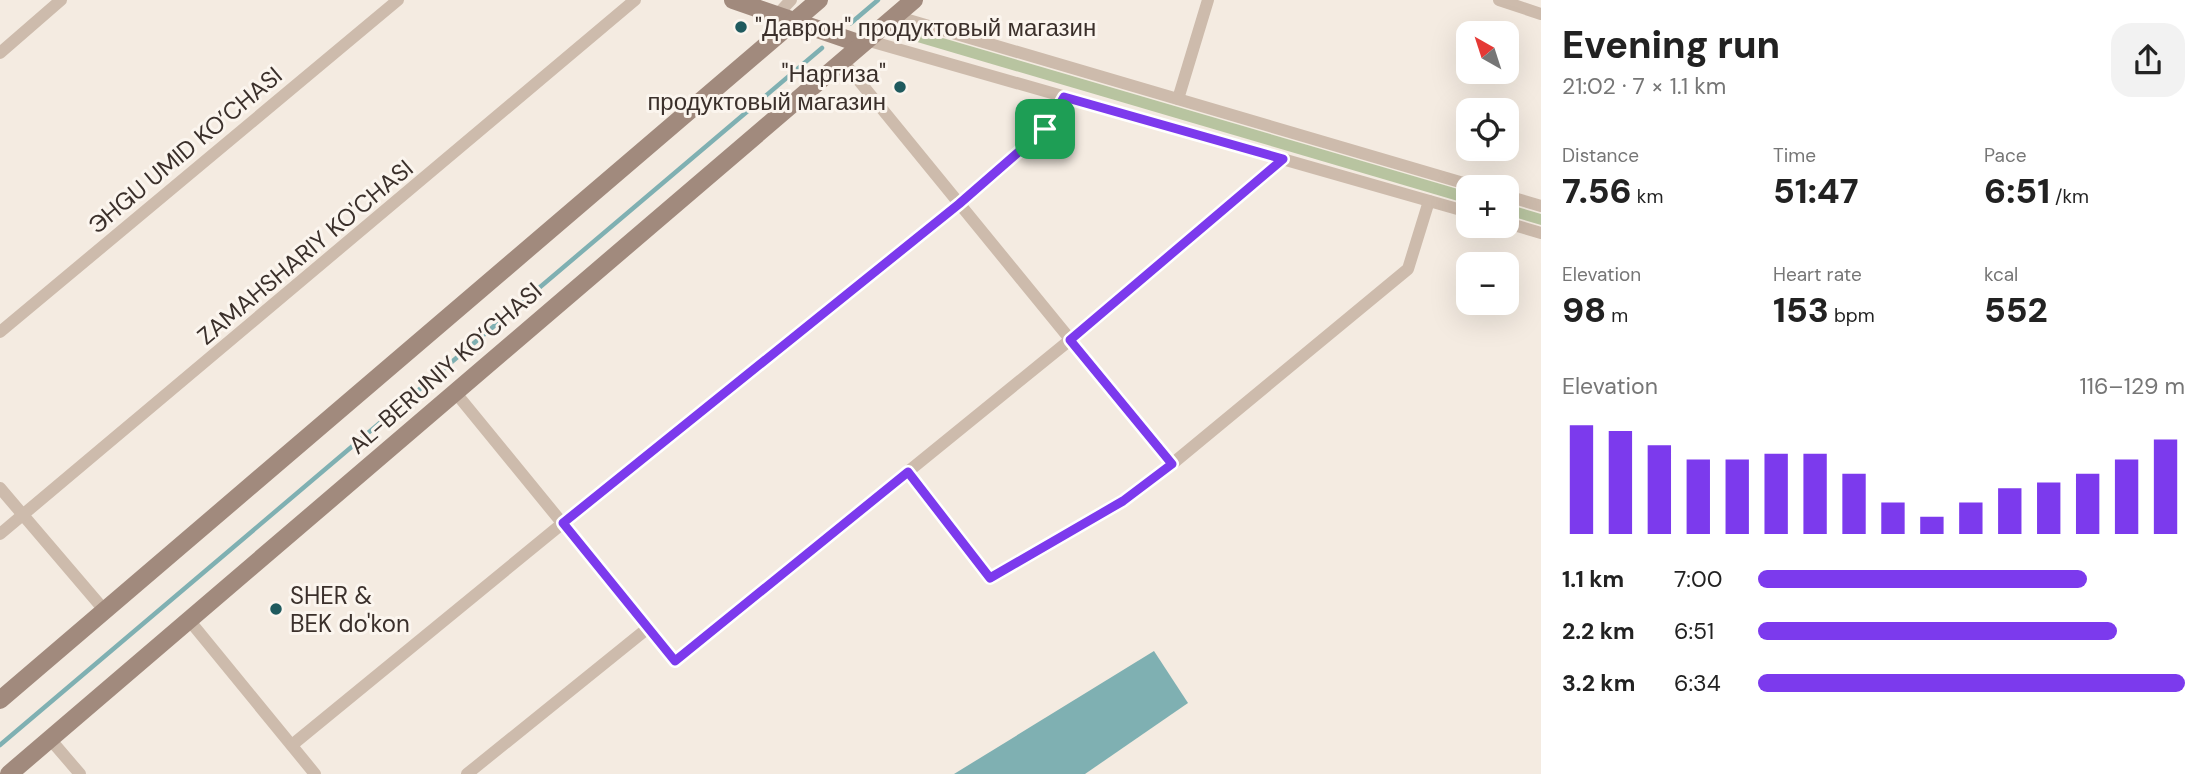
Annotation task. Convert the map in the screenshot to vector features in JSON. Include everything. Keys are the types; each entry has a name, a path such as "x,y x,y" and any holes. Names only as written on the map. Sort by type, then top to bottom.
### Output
{"main road":[{"path":"733,0 864,42"},
{"name":"AL-BERUNIY KO’CHASI","path":"0,700 819,0"},
{"name":"AL-BERUNIY KO’CHASI","path":"9,774 914,0"}],"street":[{"path":"0,53 61,0"},
{"name":"ЭHGU UMID KO’CHASI","path":"0,332 398,0"},
{"name":"ZAMAHSHARIY KO'CHASI","path":"0,534 635,0"},
{"path":"777,15 791,0"},
{"path":"1178,99 1209,0"},
{"path":"1499,0 1541,14"},
{"path":"895,16 1456,181"},
{"path":"864,42 1456,209"},
{"path":"842,60 1172,464"},
{"path":"292,746 563,523 959,204 1045,129 1064,97"},
{"path":"455,392 675,661 1070,340 1283,159"},
{"path":"1519,200 1541,206"},
{"path":"908,472 990,578 1123,501 1172,464 1408,269 1429,201"},
{"path":"1519,227 1541,233"},
{"path":"0,488 105,611"},
{"path":"189,620 315,774"},
{"path":"467,774 648,628"},
{"path":"50,739 80,774"}],"green space":[{"path":"912,29 1456,188 1456,200 907,39"},
{"path":"1519,208 1541,214 1541,225 1519,219"}],"water":[{"path":"1154,651 1188,703 1085,774 954,774"}],"waterway":[{"path":"851,23 878,0"},
{"path":"0,745 822,48"}],"place":[{"name":"\"Даврон\" продуктовый магазин","path":"741,27"},
{"name":"\"Наргиза\" продуктовый магазин","path":"900,87"},
{"name":"SHER & BEK do'kon","path":"276,609"}],"route":[{"path":"1064,97 1283,159 1070,340 1172,464 1123,501 990,578 908,472 675,661 563,523 959,204 1045,129 1064,97"}]}
